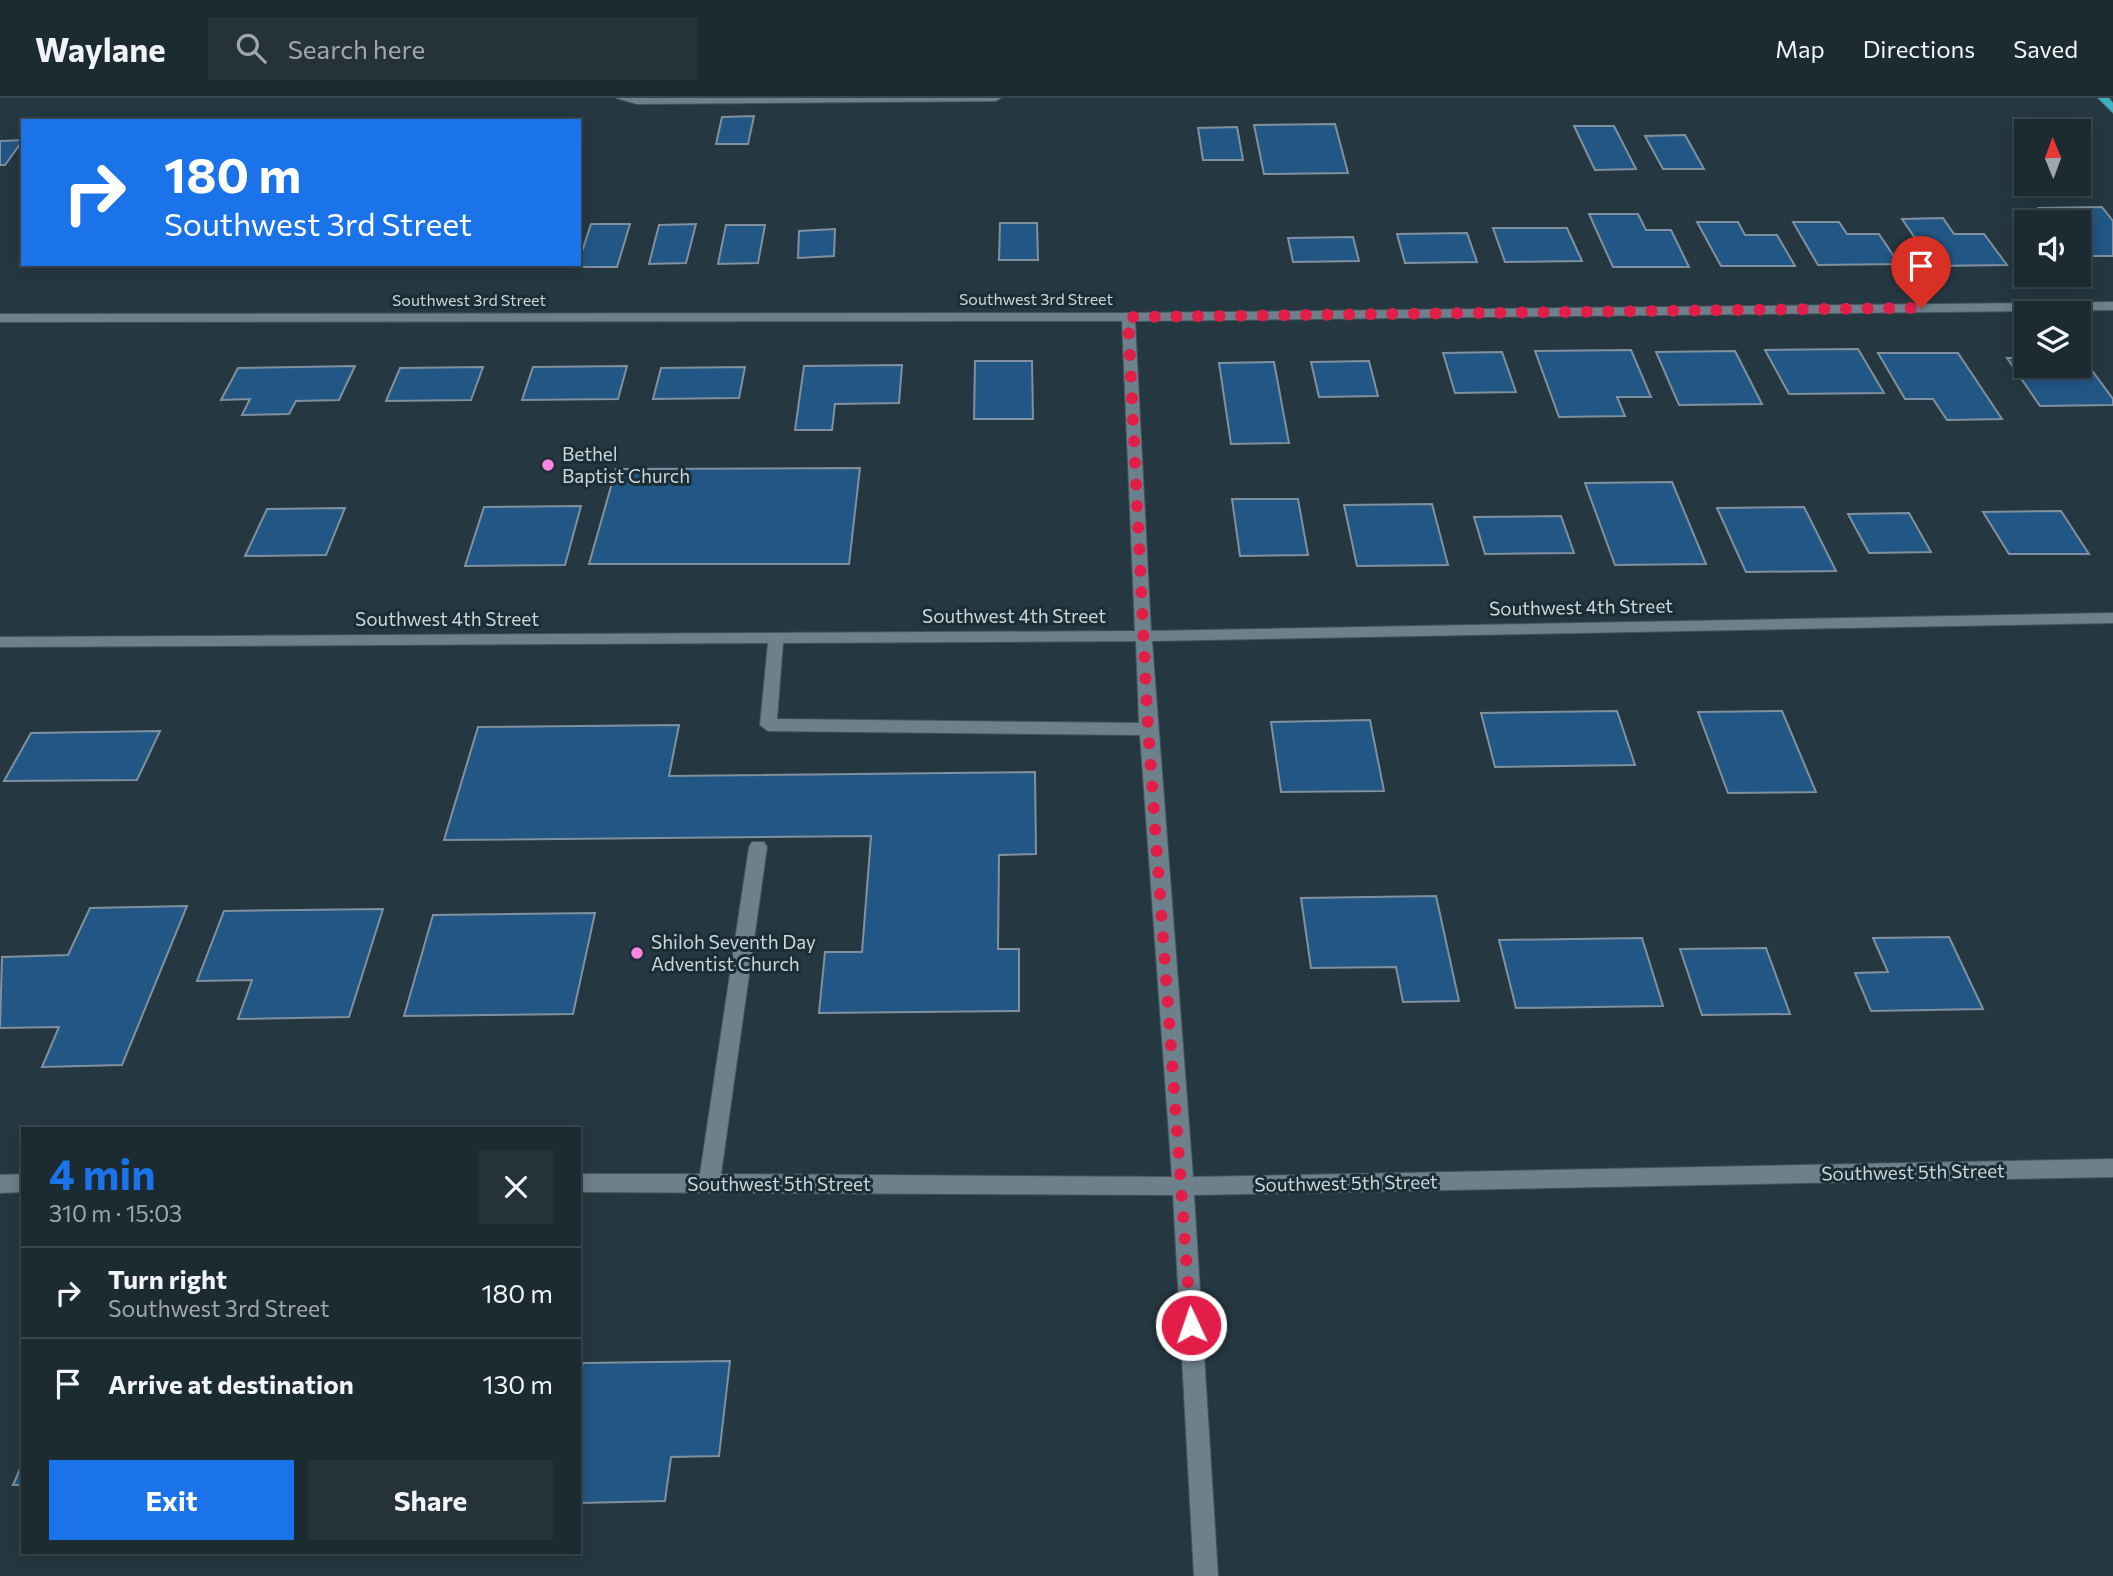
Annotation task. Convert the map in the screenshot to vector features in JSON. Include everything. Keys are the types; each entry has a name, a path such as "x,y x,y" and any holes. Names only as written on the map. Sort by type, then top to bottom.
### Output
{"main road":[{"path":"2103,98 2113,110"}],"street":[{"path":"621,98 637,102 996,98"},
{"name":"Southwest 3rd Street","path":"0,318 1128,317 2113,306"},
{"path":"1128,317 1148,729 1183,1186 1206,1576"},
{"name":"Southwest 4th Street","path":"0,642 1143,636 2113,618"},
{"path":"776,638 768,725 1148,729"},
{"path":"709,1184 758,847"},
{"name":"Southwest 5th Street","path":"581,1183 1183,1186 2113,1168"},
{"path":"0,1184 21,1183"}],"building":[{"path":"754,116 748,144 716,144 722,117"},
{"path":"1335,124 1348,173 1264,174 1254,125"},
{"path":"1574,126 1614,126 1636,169 1595,170"},
{"path":"1237,127 1243,160 1203,160 1198,128"},
{"path":"1685,135 1704,169 1663,169 1645,136"},
{"path":"21,140 5,165 0,165 0,141"},
{"path":"2102,207 2113,221 2113,256 2091,256 2091,210 2039,208"},
{"path":"1589,214 1638,214 1646,230 1671,230 1689,267 1613,267"},
{"path":"1943,218 1954,234 1984,234 2007,265 1934,266 1902,219"},
{"path":"1697,222 1738,222 1745,235 1777,235 1795,266 1721,266"},
{"path":"1793,222 1839,222 1847,234 1879,234 1899,264 1818,265"},
{"path":"1000,223 1037,223 1038,260 999,260"},
{"path":"591,224 630,224 617,267 577,267 581,266 581,255"},
{"path":"696,224 686,263 649,264 659,225"},
{"path":"726,225 765,225 758,263 718,264"},
{"path":"1493,228 1567,228 1582,261 1505,262"},
{"path":"835,229 834,256 798,258 799,231"},
{"path":"1467,233 1477,262 1405,263 1397,234"},
{"path":"1353,237 1359,261 1293,262 1288,238"},
{"path":"1858,349 1884,393 1789,394 1765,350"},
{"path":"1631,350 1651,397 1617,397 1625,416 1559,417 1535,351"},
{"path":"1735,351 1762,404 1679,405 1656,352"},
{"path":"1502,352 1516,392 1455,393 1443,353"},
{"path":"1878,353 1958,353 2002,419 1947,420 1933,399 1905,399"},
{"path":"2007,358 2014,358 2014,368"},
{"path":"975,361 1032,361 1033,419 974,419"},
{"path":"1369,361 1378,396 1319,397 1311,362"},
{"path":"1274,362 1289,443 1231,444 1219,363"},
{"path":"902,365 899,403 835,404 832,430 795,430 804,366"},
{"path":"355,366 339,400 296,401 289,414 242,415 250,399 221,400 238,368"},
{"path":"627,366 618,399 522,400 533,367"},
{"path":"483,367 471,400 386,401 400,368"},
{"path":"745,367 739,398 653,399 661,368"},
{"path":"2091,369 2113,399 2113,405 2040,406 2021,378 2091,378"},
{"path":"860,468 849,564 589,564 616,469"},
{"path":"1672,482 1706,564 1615,565 1585,483"},
{"path":"1232,499 1298,499 1308,555 1240,556"},
{"path":"1432,504 1448,565 1357,566 1344,505"},
{"path":"581,506 565,565 465,566 484,507"},
{"path":"1804,507 1836,571 1746,572 1717,508"},
{"path":"345,508 326,555 245,556 267,509"},
{"path":"2061,511 2089,554 2009,554 1983,512"},
{"path":"1909,513 1931,552 1869,553 1848,514"},
{"path":"1561,516 1574,553 1485,554 1474,517"},
{"path":"1617,711 1635,765 1495,767 1481,713"},
{"path":"1782,711 1816,792 1728,793 1698,712"},
{"path":"1370,720 1384,791 1281,792 1271,722"},
{"path":"679,725 669,776 1035,772 1036,854 999,855 998,949 1019,949 1019,1011 819,1013 825,952 862,952 871,836 444,840 478,727"},
{"path":"160,731 137,780 4,781 31,733"},
{"path":"1436,896 1459,1001 1403,1002 1396,967 1311,968 1301,898"},
{"path":"187,906 122,1065 42,1067 59,1027 0,1028 2,957 68,955 90,908"},
{"path":"383,909 349,1017 238,1019 252,980 197,981 224,911"},
{"path":"595,913 573,1014 404,1016 433,915"},
{"path":"1949,937 1983,1009 1871,1011 1855,973 1888,972 1873,938"},
{"path":"1642,938 1663,1006 1516,1008 1499,940"},
{"path":"1766,948 1790,1014 1702,1015 1680,949"},
{"path":"730,1361 719,1456 671,1457 665,1501 581,1503 583,1363"},
{"path":"21,1467 21,1485 13,1485"}],"place":[{"name":"Bethel Baptist Church","path":"548,465"},
{"name":"Shiloh Seventh Day Adventist Church","path":"637,953"}],"route":[{"path":"1191,1325 1148,729 1128,317 1921,308"}]}
